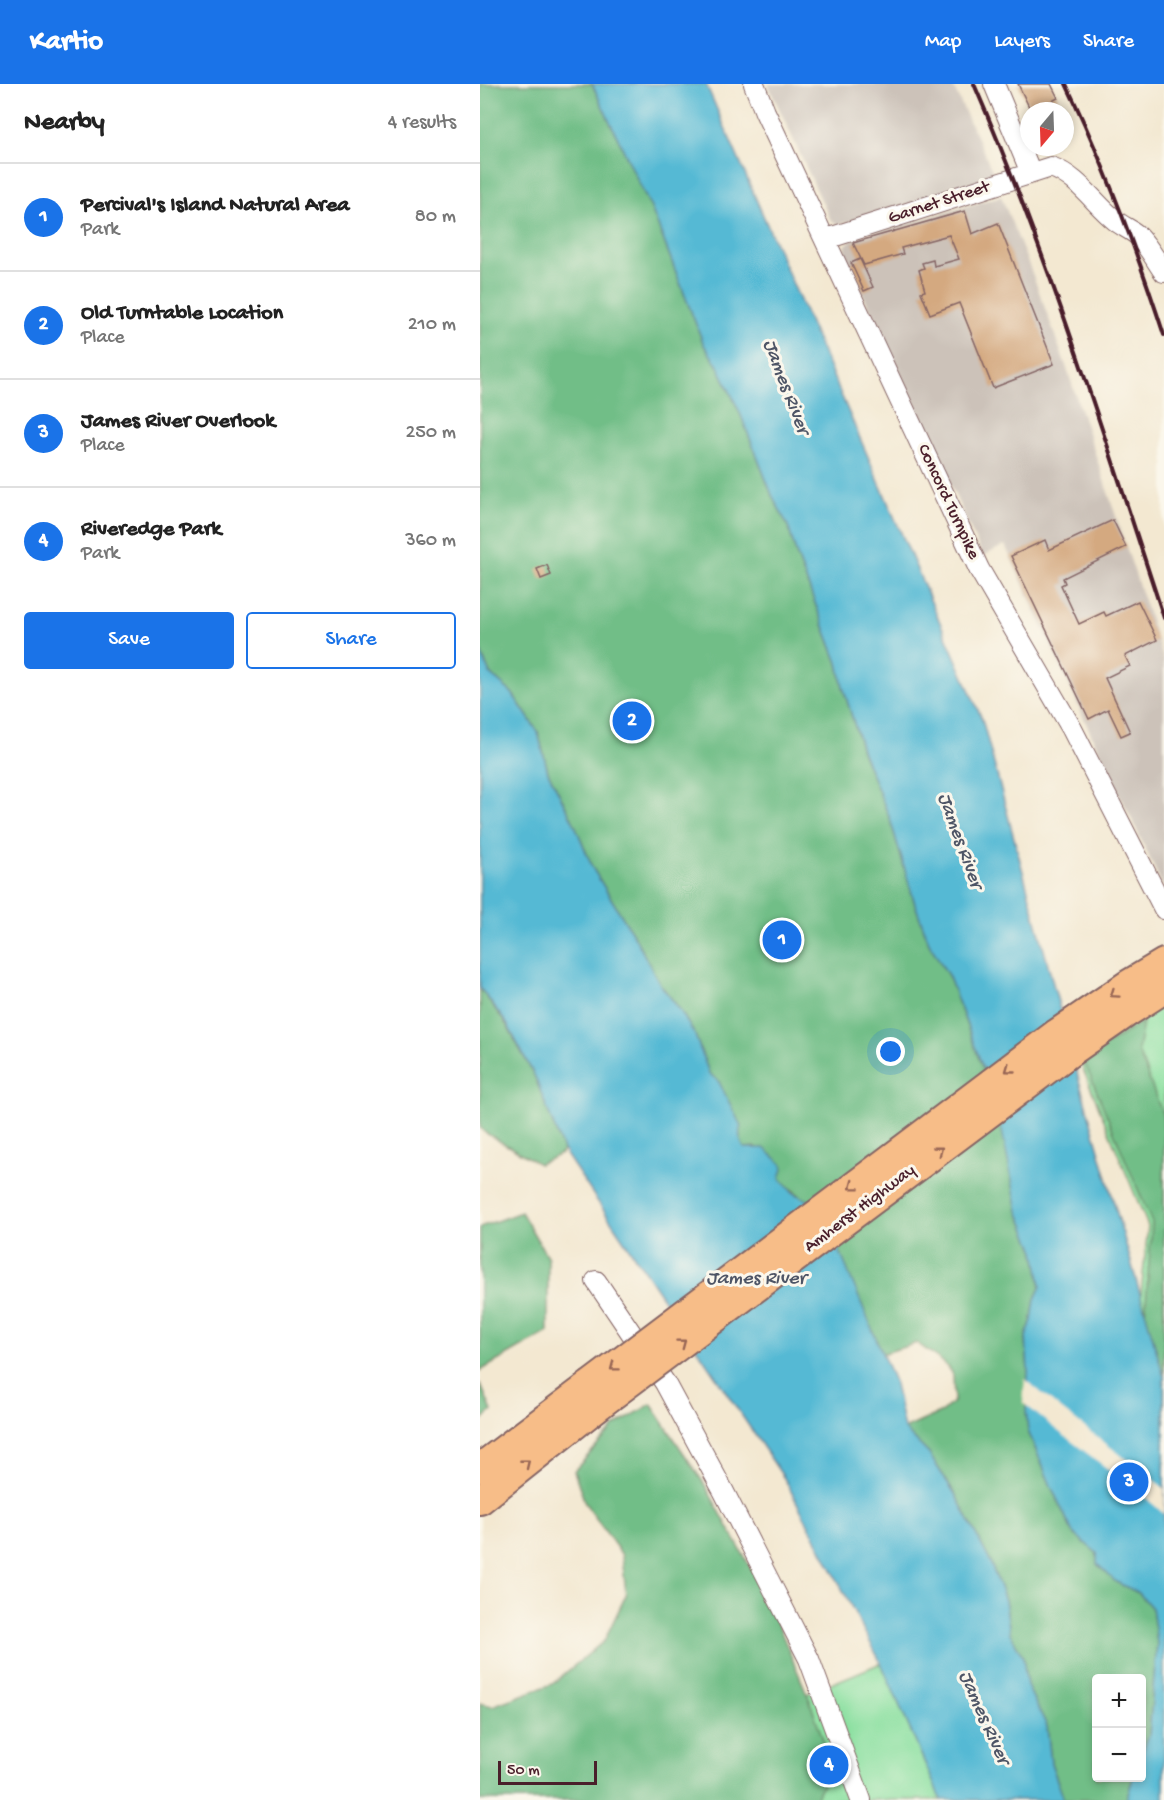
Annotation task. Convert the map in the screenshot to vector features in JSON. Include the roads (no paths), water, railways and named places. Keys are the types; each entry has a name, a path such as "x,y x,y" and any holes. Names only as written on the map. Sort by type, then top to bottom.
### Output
{"highway":[{"path":"1063,1044 1129,984 1164,963"},
{"path":"1063,1044 1125,1014 1164,989"},
{"name":"Amherst Highway","path":"480,1468 596,1394 1063,1044"},
{"name":"Amherst Highway","path":"480,1500 596,1394"}],"street":[{"name":"Concord Turnpike","path":"754,84 765,112 979,569 1072,729 1164,909"},
{"path":"994,84 1031,173"},
{"name":"Garnet Street","path":"826,239 1051,167 1063,171 1104,211 1138,236 1164,272"},
{"path":"597,1290 665,1383 783,1606 809,1659 861,1800"}],"water":[{"name":"James River","path":"592,84 706,84 982,719 1080,1084 1164,1377 1164,1800 1126,1800 1132,1782 1146,1782 1146,1743 1149,1734 1157,1643 1152,1608 1139,1593 1116,1582 1097,1564 1097,1553 1073,1533 1028,1431 1026,1337 1032,1320 1035,1299 1041,1286 1035,1251 1018,1211 997,1106 949,977 929,943 890,819 863,753 838,663 797,556 788,526 772,495 740,413 718,366 704,345 652,210"},
{"name":"James River","path":"480,650 490,674 512,693 538,732 548,772 575,825 593,869 660,984 695,1035 709,1073 719,1082 741,1126 740,1137 744,1148 764,1148 782,1164 780,1178 792,1192 810,1201 835,1240 895,1384 904,1429 929,1454 954,1492 989,1559 1005,1600 1010,1633 1023,1657 1027,1686 1047,1726 1051,1763 1064,1800 941,1800 881,1663 784,1478 563,1150 535,1077 507,1024 480,988"}],"railway":[{"path":"974,84 1052,282 1164,618"},
{"path":"1066,84 1119,208 1164,335"}],"place":[{"name":"Old Turntable Location","path":"632,721"},
{"name":"Percival's Island Natural Area","path":"782,940"},
{"name":"James River Overlook","path":"1129,1482"},
{"name":"Riveredge Park","path":"829,1765"}]}
